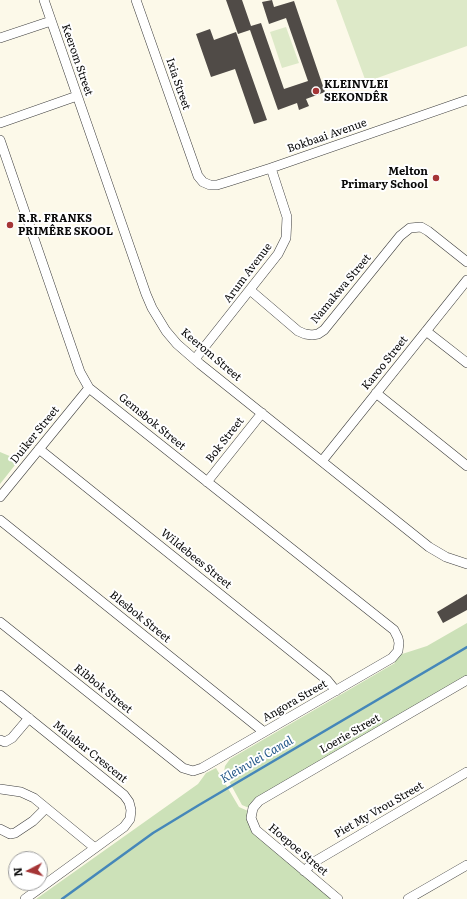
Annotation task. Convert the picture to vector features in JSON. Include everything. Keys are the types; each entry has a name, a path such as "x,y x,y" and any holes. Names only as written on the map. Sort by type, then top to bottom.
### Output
{"street":[{"name":"Keerom Street","path":"44,0 152,308 166,331 177,344 194,359 430,547 446,557 467,564"},
{"name":"Ixia Street","path":"136,0 198,176"},
{"path":"0,38 51,21"},
{"path":"0,123 77,96"},
{"name":"Bokbaai Avenue","path":"198,176 203,182 210,185 217,185 271,168 467,100"},
{"name":"Gemsbok Street","path":"0,140 78,367 89,388 394,630 399,642"},
{"name":"Arum Avenue","path":"194,359 278,254 286,238 288,217 271,168"},
{"name":"Namakwa Street","path":"250,290 298,331 304,334 312,335 318,334 324,330 405,232 410,228 421,227 428,231 467,262"},
{"name":"Karoo Street","path":"322,461 467,280"},
{"path":"426,331 467,363"},
{"name":"Duiker Street","path":"0,497 89,388"},
{"path":"376,393 467,466"},
{"name":"Bok Street","path":"207,482 262,412"},
{"name":"Wildebees Street","path":"39,450 327,680 336,691"},
{"name":"Blesbok Street","path":"0,520 264,732"},
{"name":"Ribbok Street","path":"0,622 183,768 193,771"},
{"name":"Angora Street","path":"193,771 202,768 392,658 398,651 399,642"},
{"name":"Loerie Street","path":"251,814 258,801 467,680"},
{"name":"Malabar Crescent","path":"0,696 124,795 129,802 131,810 131,815 127,824 25,899"},
{"path":"0,740 5,742 12,738 29,718"},
{"name":"Piet My Vrou Street","path":"304,871 314,862 467,772"},
{"path":"0,789 28,794 95,848"},
{"path":"0,828 10,834 15,833 33,821 46,808"},
{"name":"Hoepoe Street","path":"251,814 252,822 256,830 338,899"},
{"path":"408,899 467,865"}],"green space":[{"path":"336,0 467,0 467,46 366,82"},
{"path":"286,27 299,63 282,68 270,32"},
{"path":"0,452 19,460 0,484"},
{"path":"467,623 467,676 249,808 242,805 224,772 225,766 230,759 395,663 394,660 399,655 427,646"},
{"path":"216,768 239,807 248,811 247,820 252,831 332,899 36,899 198,784 206,773"}],"building":[{"path":"226,0 242,0 251,26 261,23 284,89 308,81 286,18 269,24 262,2 272,0 274,7 294,1 325,92 306,99 309,106 299,110 297,103 278,110 250,30 238,34"},
{"path":"210,29 214,40 236,32 267,120 254,124 235,69 211,77 196,34"},
{"path":"467,594 467,610 443,623 437,612"}],"waterway":[{"name":"Kleinvlei Canal","path":"62,899 153,833 467,647"}],"place":[{"name":"KLEINVLEI SEKONDÊR","path":"316,91"},
{"name":"Melton Primary School","path":"436,178"},
{"name":"R.R. FRANKS PRIMÊRE SKOOL","path":"10,225"}]}
